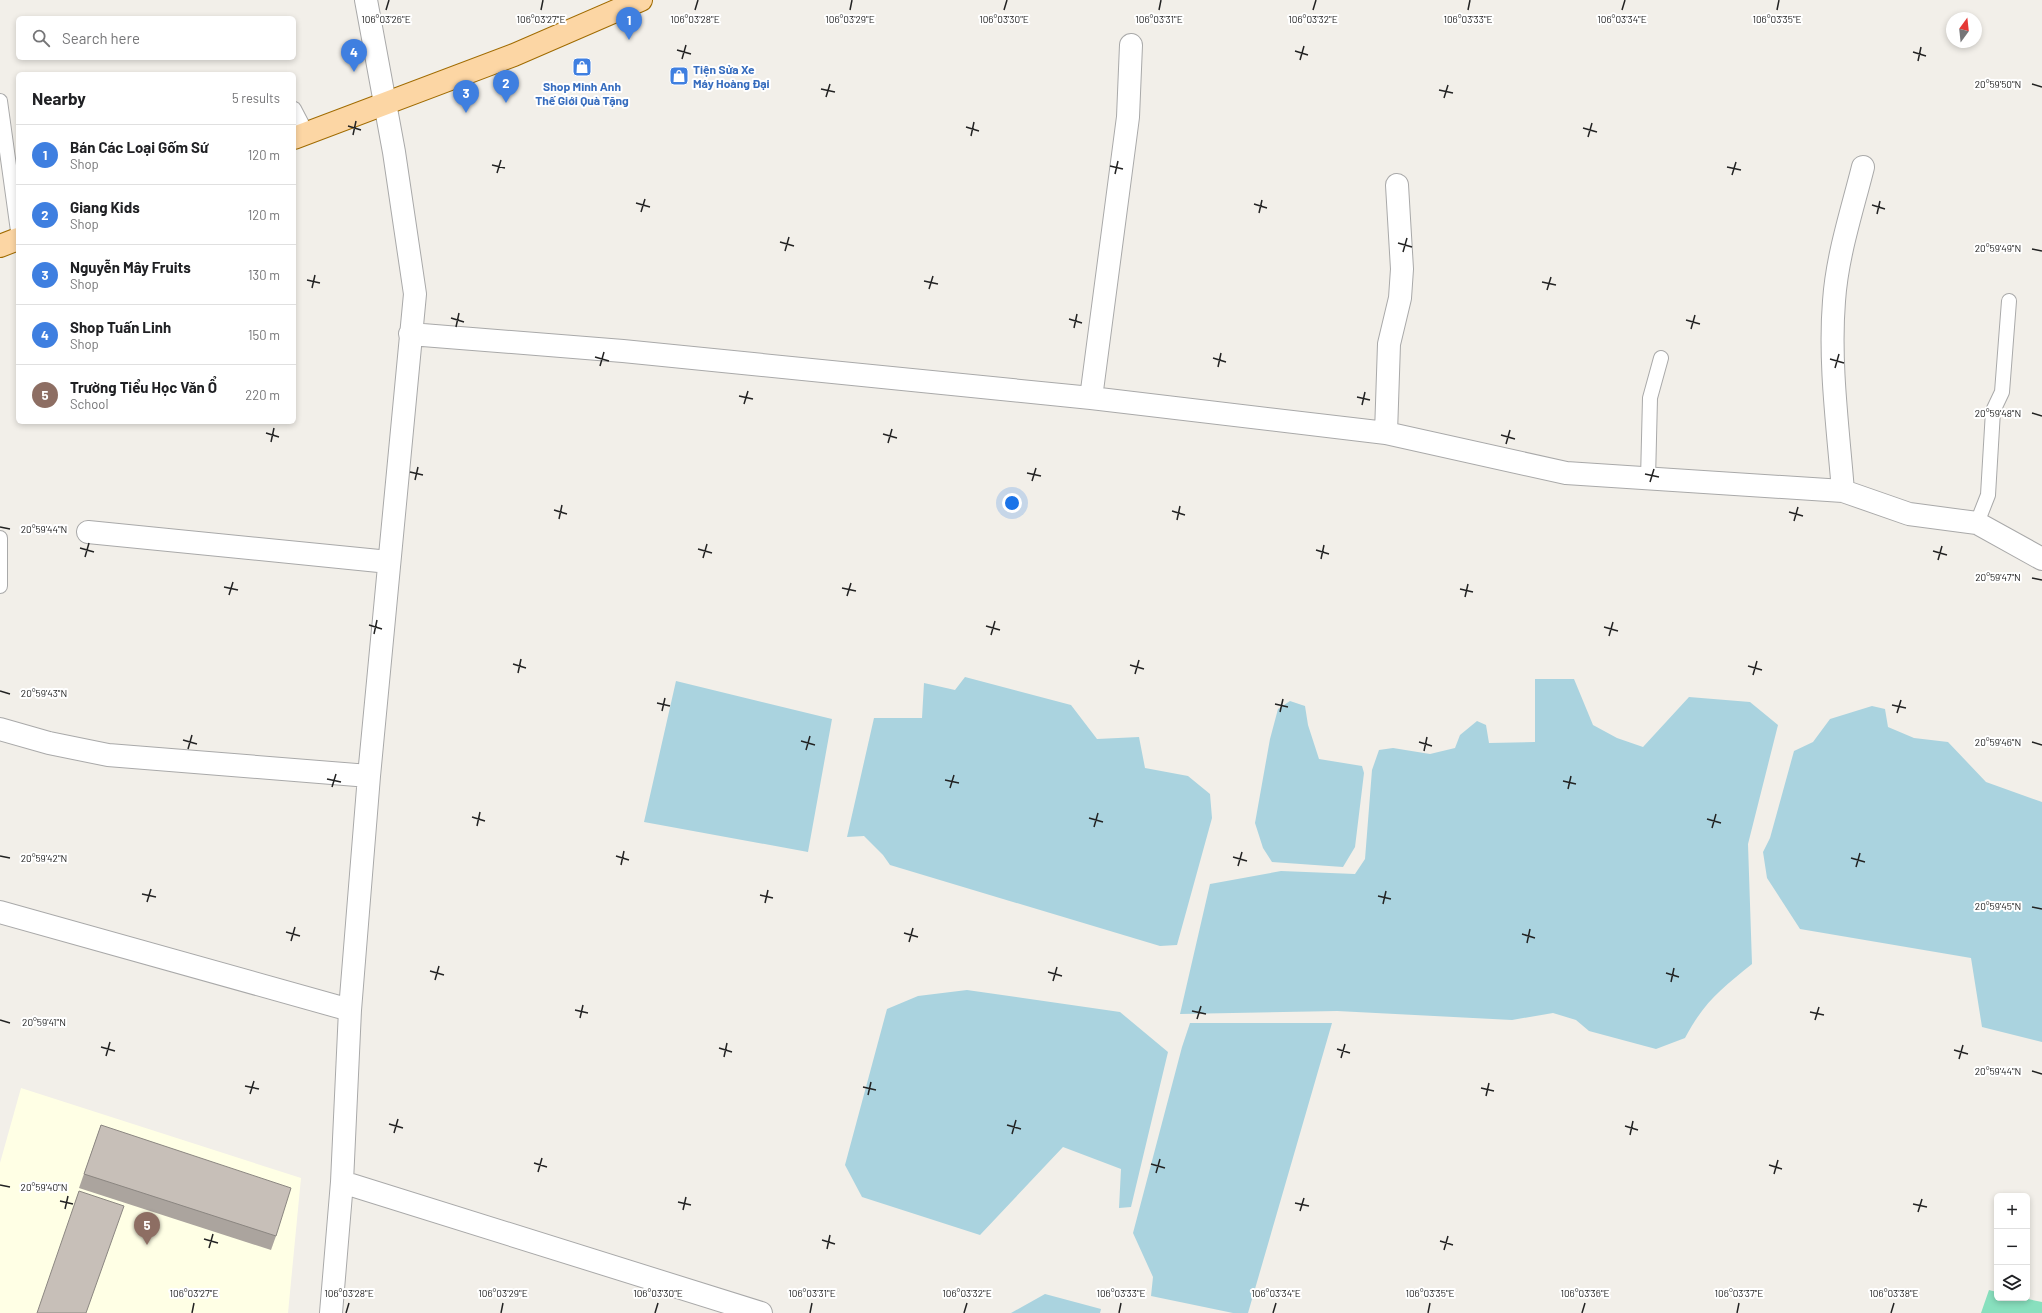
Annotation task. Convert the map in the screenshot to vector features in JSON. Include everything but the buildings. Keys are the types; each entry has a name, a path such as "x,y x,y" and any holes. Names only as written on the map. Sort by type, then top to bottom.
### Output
{"main road":[{"path":"300,136 514,55 617,5 640,0"},
{"path":"0,246 16,240"}],"street":[{"path":"331,1313 342,1182 350,1010 369,776 415,294 394,152 366,0"},
{"path":"1091,398 1128,117 1131,45"},
{"path":"1843,491 1832,320 1839,265 1863,167"},
{"path":"1386,433 1389,344 1400,298 1402,269 1396,185"},
{"path":"410,334 623,351 1091,398 1386,433 1566,473 1843,491 1909,514 1977,523 2042,559"},
{"path":"88,532 389,562"},
{"path":"0,729 49,743 108,755 369,776"},
{"path":"0,912 350,1010"},
{"path":"342,1182 761,1313"}],"lane":[{"path":"0,101 16,217"},
{"path":"296,118 300,136"},
{"path":"1977,523 1988,495 1993,411 2002,392 2009,301"},
{"path":"1648,479 1650,398 1661,358"},
{"path":"0,538 0,586"}],"shaded area":[{"path":"21,1088 301,1178 288,1313 0,1313 0,1163"}],"green space":[{"path":"1989,1290 1994,1291 1994,1301 2030,1301 2030,1299 2042,1302 2042,1313 1981,1313"}],"water":[{"path":"965,677 1071,705 1097,739 1139,737 1145,768 1188,776 1210,794 1212,818 1177,945 1160,946 890,865 883,855 864,836 847,837 874,718 922,718 924,683 955,690"},
{"path":"1535,679 1574,679 1593,725 1617,738 1643,747 1689,697 1750,702 1778,725 1748,844 1752,964 1731,981 1706,1005 1685,1038 1656,1049 1589,1031 1576,1020 1553,1013 1512,1020 1337,1011 1180,1014 1210,884 1281,871 1355,874 1365,859 1372,770 1379,750 1393,748 1430,754 1455,748 1460,735 1477,721 1486,725 1489,743 1535,742"},
{"path":"676,681 832,719 808,852 644,822"},
{"path":"1290,701 1305,706 1308,725 1319,759 1362,766 1364,773 1355,847 1343,867 1272,862 1263,848 1255,823 1270,739 1278,709"},
{"path":"1872,706 1885,709 1888,727 1914,738 1948,742 1986,782 2042,802 2042,1042 1982,1027 1971,958 1800,929 1767,878 1763,852 1770,838 1794,751 1813,742 1830,719"},
{"path":"967,990 1120,1012 1168,1052 1131,1207 1119,1208 1121,1169 1063,1147 980,1235 862,1197 845,1165 887,1009 918,996"},
{"path":"1190,1023 1332,1023 1248,1313 1233,1313 1151,1296 1153,1277 1133,1233 1182,1047"},
{"path":"1045,1294 1101,1309 1100,1313 1011,1313"}],"place":[{"name":"Bán Các Loại Gốm Sứ","path":"629,40"},
{"name":"Shop Minh Anh Thế Giới Quà Tặng","path":"582,67"},
{"name":"Shop Tuấn Linh","path":"354,72"},
{"name":"Tiện Sửa Xe Máy Hoàng Đại","path":"679,76"},
{"name":"Giang Kids","path":"506,103"},
{"name":"Nguyễn Mây Fruits","path":"466,113"},
{"name":"Trường Tiểu Học Văn Ổ","path":"147,1245"}]}
